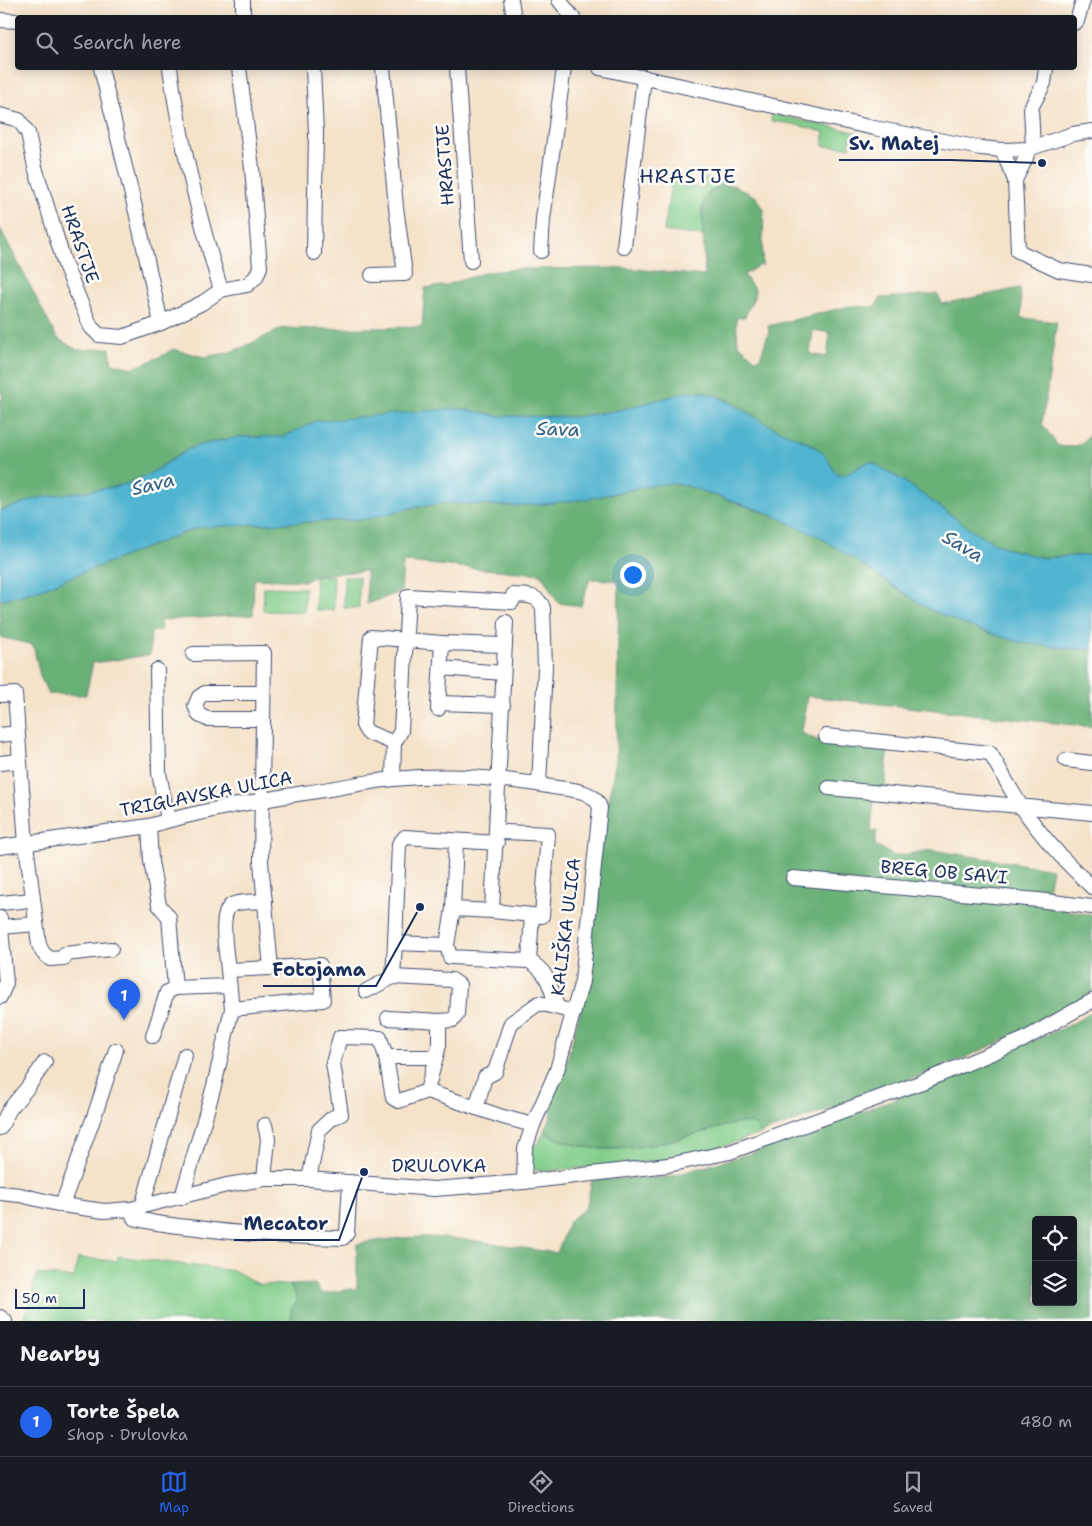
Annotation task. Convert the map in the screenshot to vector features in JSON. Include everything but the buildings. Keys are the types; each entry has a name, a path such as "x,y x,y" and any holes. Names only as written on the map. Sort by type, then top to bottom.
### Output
{"street":[{"path":"243,0 243,15"},
{"path":"511,0 514,15"},
{"path":"559,0 571,15"},
{"path":"1077,20 1083,0"},
{"path":"0,20 15,21"},
{"path":"100,70 137,216 161,323"},
{"path":"170,70 191,180 221,290"},
{"name":"HRASTJE","path":"0,115 19,120 28,133 35,167 65,265 91,327 99,335 122,337 161,323 202,303 221,290 247,285 256,277 260,267 252,168 239,70"},
{"path":"313,70 316,132 314,252"},
{"path":"372,275 405,274 396,207 383,70"},
{"name":"HRASTJE","path":"457,70 471,261"},
{"path":"541,250 543,219 564,70"},
{"path":"613,70 874,128 967,146 1002,150 1030,148 1073,134 1092,131"},
{"path":"1015,180 1030,148 1030,108 1044,83 1046,70"},
{"path":"624,247 633,73"},
{"path":"1002,150 1015,180 1018,251 1060,270 1092,275"},
{"path":"393,779 394,743 401,731 408,596 512,602 513,595 533,596 540,602 543,608 545,668 539,784"},
{"path":"492,911 506,622"},
{"path":"394,743 367,732 364,725 370,637 505,646"},
{"path":"442,643 438,706 503,705"},
{"path":"193,654 264,653 261,862 271,968"},
{"path":"441,668 503,673"},
{"path":"157,670 159,773 168,820"},
{"path":"262,693 205,693 199,697 195,706 199,715 207,719 262,719"},
{"path":"0,695 15,694 26,844 38,944 43,953 50,959 64,958 65,954 111,949"},
{"path":"0,735 17,733"},
{"path":"826,736 990,753 1021,806 1061,856 1092,887"},
{"path":"1066,760 1092,763"},
{"path":"0,763 20,761"},
{"name":"KALIŠKA ULICA","path":"393,779 446,776 539,784 588,793 598,801 600,808 582,981 557,1070 533,1125 525,1149 524,1182"},
{"name":"TRIGLAVSKA ULICA","path":"0,847 149,826 168,820 262,800 393,779"},
{"path":"829,788 1092,813"},
{"path":"149,826 151,861 159,905 169,917 175,988"},
{"name":"KALIŠKA ULICA","path":"453,909 492,911 532,915 542,916 548,834 506,832 497,838 456,841 405,837 399,844 395,943 529,961 532,915"},
{"path":"452,980 453,967 449,951 456,841"},
{"name":"BREG OB SAVI","path":"793,878 1038,900 1092,907"},
{"path":"0,902 33,900"},
{"path":"182,1197 214,1086 232,1009 224,920 227,909 233,904 265,901"},
{"path":"0,997 6,983 0,923 36,924"},
{"path":"393,977 395,943"},
{"path":"529,961 539,967 546,975 557,1007"},
{"path":"228,970 320,965 323,1000 232,1009"},
{"path":"366,991 393,977 452,980 459,985 457,1014 454,1020 388,1018"},
{"path":"153,1036 167,992 175,988 229,986"},
{"name":"DRULOVKA","path":"0,1193 104,1211 137,1208 227,1185 264,1179 309,1179 434,1189 524,1182 668,1165 730,1152 922,1082 1023,1040 1092,1001"},
{"path":"476,1108 485,1077 495,1072 511,1023 539,1002 574,1012"},
{"path":"427,1091 434,1057 439,1046 439,1021"},
{"path":"309,1179 319,1130 332,1118 341,1114 333,1063 340,1037 380,1038 386,1057 393,1098 399,1101 427,1091 533,1125"},
{"path":"62,1205 116,1050"},
{"path":"185,1055 134,1218 150,1222 236,1233 343,1238 347,1233 350,1182"},
{"path":"386,1057 434,1057"},
{"path":"0,1128 8,1110 28,1087 45,1062"},
{"path":"264,1179 268,1139 265,1125"},
{"path":"0,1317 5,1321"}],"green space":[{"path":"772,114 859,133 858,138 850,139 850,147 823,146 824,132 793,124 771,121"},
{"path":"672,178 681,180 683,186 703,189 705,178 720,182 722,185 708,193 702,210 703,236 664,231"},
{"path":"722,185 733,185 756,197 764,209 762,266 759,265 744,275 755,290 754,297 745,317 736,318 738,344 755,359 760,358 769,331 768,326 850,306 874,307 881,298 938,294 942,304 1020,288 1022,318 1057,322 1042,424 1058,446 1069,447 1078,445 1092,432 1092,555 1043,558 996,544 972,530 905,482 872,462 840,476 814,446 778,430 717,395 699,392 684,393 620,410 576,417 499,416 463,409 292,433 283,437 239,437 189,449 148,475 129,483 114,487 38,498 0,511 0,401 3,397 0,391 0,228 57,338 77,350 110,348 112,363 133,368 162,356 173,349 204,357 227,353 283,328 422,327 425,288 443,286 487,272 515,269 624,268 705,276 702,210 706,197 710,192","holes":["813,330 830,333 827,357 810,354"]},
{"path":"661,483 680,484 698,489 800,527 840,548 916,600 963,624 1013,640 1065,648 1092,649 1092,727 807,696 802,733 817,740 862,747 888,748 885,792 875,791 871,830 877,831 875,845 894,856 932,850 1052,869 1045,906 1092,915 1092,992 1013,1036 971,1055 888,1088 760,1134 752,1124 739,1123 640,1147 592,1148 568,1143 544,1132 550,1120 553,1100 566,1064 580,1012 599,857 616,758 619,581 592,579 589,581 581,606 558,603 541,574 403,562 401,592 367,604 366,571 315,575 306,581 254,579 253,615 160,620 161,630 151,632 150,655 93,663 86,695 48,694 40,676 33,645 0,637 0,600 36,591 202,527 367,519 410,508 446,503 512,506 544,504 587,499"},
{"path":"315,576 333,576 334,610 316,610"},
{"path":"344,577 359,577 359,608 344,608"},
{"path":"264,587 305,588 304,612 263,611"},
{"path":"1092,1012 1092,1321 291,1321 291,1310 298,1300 290,1285 315,1284 322,1294 357,1288 357,1244 427,1237 476,1241 557,1253 569,1221 586,1208 592,1180 668,1177 752,1153 918,1090 1068,1026"},
{"path":"751,1122 757,1126 760,1134 727,1145 666,1160 547,1171 535,1170 529,1164 531,1149 534,1144 538,1144 544,1132 568,1143 592,1148 616,1149 665,1142 739,1123"},
{"path":"118,1256 235,1271 258,1284 290,1285 298,1300 291,1310 291,1321 24,1321 37,1274 74,1278 78,1258 117,1261"}],"water":[{"name":"Sava","path":"695,392 716,396 772,427 813,446 825,455 840,476 872,462 905,482 972,530 996,544 1043,558 1092,555 1092,649 1023,643 963,624 929,609 820,537 768,513 687,486 671,483 646,486 587,499 544,504 512,506 446,503 410,508 367,519 202,527 36,591 0,600 0,511 38,498 114,487 129,483 148,475 189,449 200,445 239,437 283,437 317,421 448,409 463,409 499,416 576,417 620,410 684,393"}],"place":[{"name":"Sv. Matej","path":"1042,163"},
{"name":"Fotojama","path":"420,907"},
{"name":"Torte Špela","path":"124,1020"},
{"name":"Mecator","path":"364,1172"}],"district":[{"name":"HRASTJE","path":"688,176"}]}
